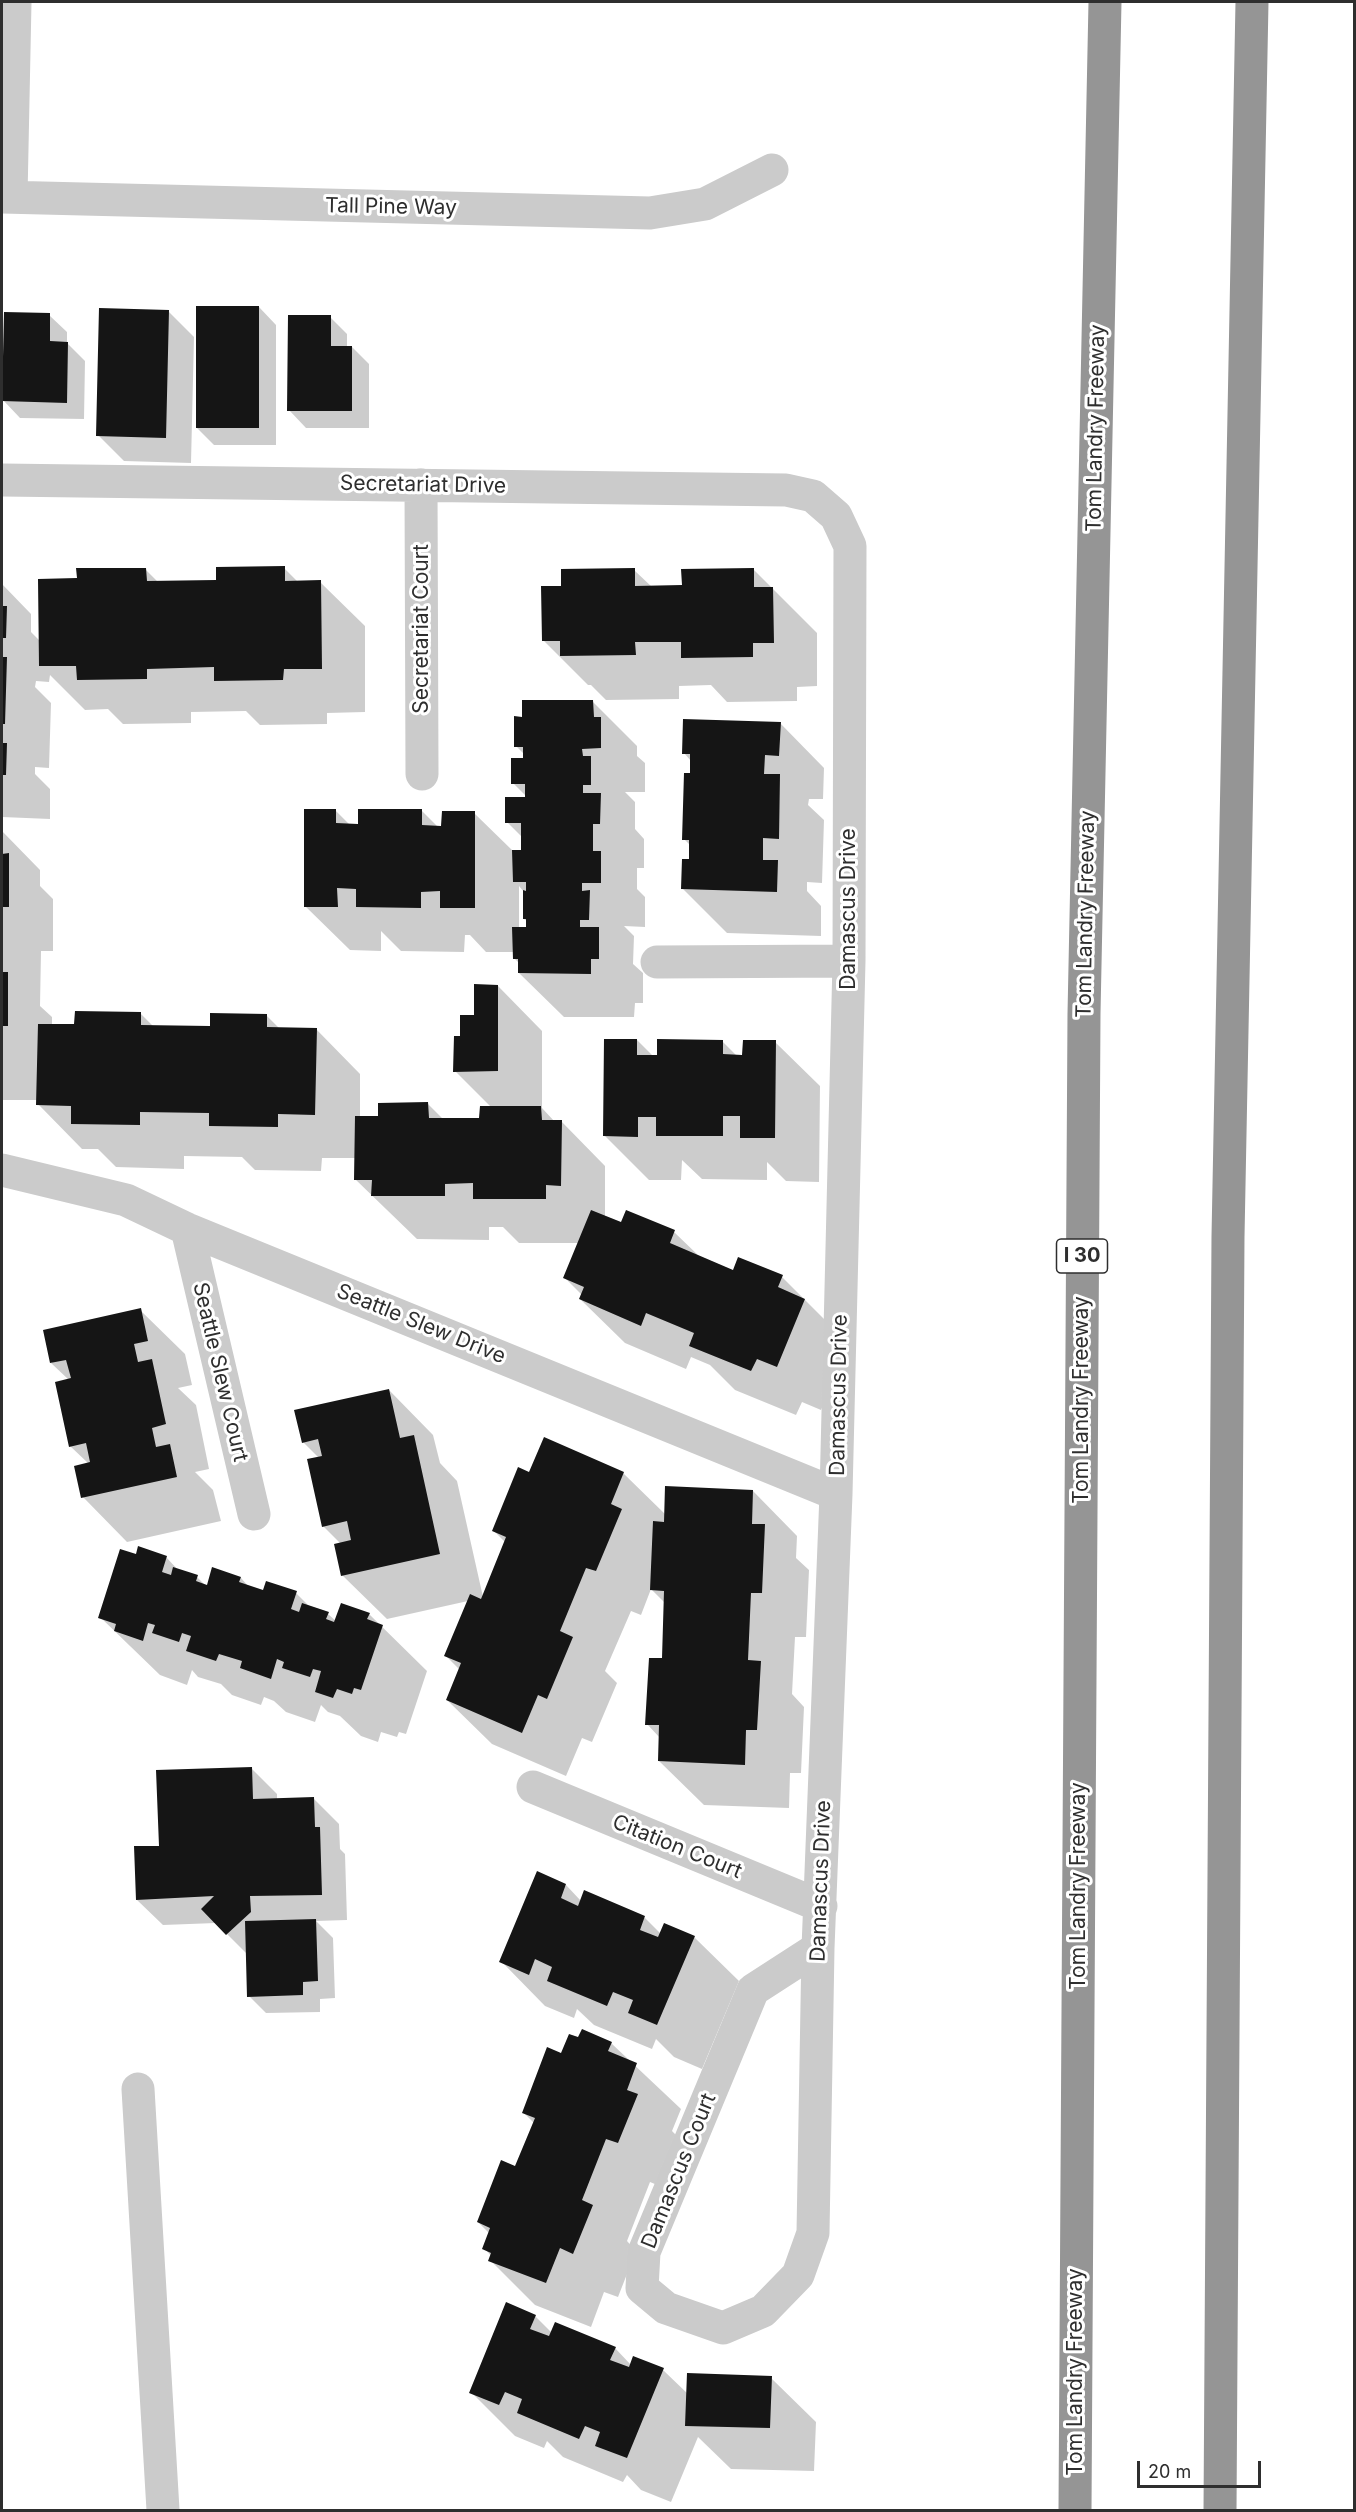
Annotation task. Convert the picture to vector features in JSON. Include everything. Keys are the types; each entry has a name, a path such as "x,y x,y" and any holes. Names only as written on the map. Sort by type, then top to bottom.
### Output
{"highway":[{"name":"Tom Landry Freeway","path":"1075,2511 1084,1013 1105,2"},
{"path":"1220,2511 1228,1236 1252,2"}],"street":[{"path":"6,197 15,2"},
{"name":"Tall Pine Way","path":"6,197 650,213 705,204 772,170"},
{"name":"Secretariat Drive","path":"2,480 786,490 813,496 836,516"},
{"name":"Secretariat Court","path":"421,485 422,774"},
{"name":"Damascus Drive","path":"798,2275 813,2233 818,1948 836,1494 849,961 850,546 836,516"},
{"path":"657,962 849,961"},
{"name":"Seattle Slew Drive","path":"2,1170 126,1200 187,1229 836,1494"},
{"name":"Seattle Slew Court","path":"187,1229 254,1514"},
{"name":"Citation Court","path":"533,1787 821,1906"},
{"name":"Damascus Court","path":"798,2275 763,2311 723,2328 666,2308 642,2288 645,2252 753,1990 818,1948"},
{"path":"138,2090 163,2511"}],"building":[{"path":"196,306 259,306 259,428 196,428"},
{"path":"99,308 169,310 166,438 96,436"},
{"path":"4,312 50,313 50,341 68,342 67,403 2,401"},
{"path":"288,315 331,315 331,346 352,346 352,411 287,411"},
{"path":"285,566 285,581 321,580 322,669 284,669 283,680 214,681 214,667 147,669 147,679 77,680 76,666 39,666 38,579 77,578 76,568 146,568 147,581 216,580 216,567"},
{"path":"635,568 635,586 682,585 681,569 754,568 754,587 773,587 774,643 753,643 753,657 681,658 681,642 635,642 636,655 560,656 560,641 542,641 541,586 561,586 561,569"},
{"path":"2,606 7,606 6,638 2,638"},
{"path":"2,657 7,657 5,724 2,724"},
{"path":"522,700 593,700 594,717 601,717 601,748 582,749 583,756 591,756 591,785 583,785 583,793 601,793 600,824 593,824 593,851 601,851 601,883 582,883 582,891 590,890 589,920 580,920 580,927 599,927 599,959 591,959 591,974 518,973 518,959 513,959 512,927 526,927 526,919 523,919 523,890 526,891 526,882 513,882 512,850 521,850 521,823 505,823 505,797 525,797 525,784 511,784 511,758 523,758 523,747 514,747 514,716 522,717"},
{"path":"683,719 781,722 779,756 765,755 764,774 780,774 779,839 763,838 763,860 778,860 777,892 681,889 682,859 689,859 689,840 682,840 684,773 690,773 690,754 682,754"},
{"path":"2,743 7,743 6,775 2,775"},
{"path":"304,809 336,809 336,823 358,824 358,809 422,809 422,825 441,826 442,811 475,811 475,908 440,908 440,891 421,892 421,908 356,907 356,889 337,888 338,907 304,907"},
{"path":"9,853 9,907 2,907 2,854"},
{"path":"2,972 8,972 8,1026 2,1026"},
{"path":"474,984 498,985 498,1071 453,1072 454,1036 460,1036 460,1015 474,1015"},
{"path":"75,1011 141,1012 141,1025 210,1026 210,1013 267,1014 267,1027 317,1028 315,1115 278,1114 278,1127 209,1126 209,1113 140,1112 140,1125 71,1124 71,1106 36,1105 38,1024 74,1024"},
{"path":"604,1039 637,1039 637,1055 657,1055 657,1039 723,1040 723,1054 742,1055 743,1040 776,1040 775,1138 740,1138 740,1116 723,1116 723,1136 656,1136 656,1117 638,1117 638,1137 603,1136"},
{"path":"428,1102 429,1118 479,1118 480,1106 541,1106 542,1120 562,1120 561,1186 546,1185 546,1199 473,1199 473,1183 445,1184 445,1196 371,1196 372,1180 354,1180 355,1116 378,1116 378,1103"},
{"path":"591,1210 621,1222 626,1210 675,1230 670,1243 733,1270 738,1257 783,1275 778,1287 805,1299 777,1367 757,1359 751,1371 689,1346 694,1333 646,1313 641,1326 579,1299 584,1287 563,1278"},
{"path":"141,1308 148,1341 134,1344 138,1362 152,1359 166,1424 152,1428 156,1447 170,1444 177,1477 81,1498 74,1466 90,1462 86,1443 69,1447 55,1382 71,1378 66,1360 50,1363 43,1330"},
{"path":"389,1389 400,1438 414,1435 440,1554 341,1576 334,1544 351,1540 347,1521 322,1527 307,1459 322,1456 318,1439 302,1443 294,1410"},
{"path":"544,1437 624,1472 611,1504 622,1509 596,1571 586,1568 560,1631 573,1637 547,1699 538,1695 522,1733 446,1700 461,1663 444,1656 470,1594 481,1599 506,1537 492,1531 518,1467 529,1472"},
{"path":"665,1486 753,1490 752,1524 765,1524 762,1593 751,1593 748,1660 761,1661 757,1730 746,1730 745,1765 658,1761 659,1725 645,1725 649,1658 662,1658 664,1591 650,1590 653,1521 664,1522"},
{"path":"138,1546 167,1556 162,1572 171,1575 173,1567 198,1575 196,1581 207,1585 212,1567 241,1577 239,1582 263,1590 266,1581 297,1591 291,1609 299,1612 302,1603 329,1612 326,1619 334,1622 341,1603 370,1613 367,1619 383,1625 361,1690 354,1688 352,1694 337,1689 333,1698 315,1692 321,1671 313,1669 310,1677 282,1668 284,1662 277,1659 271,1679 240,1668 242,1661 219,1654 216,1661 186,1651 191,1636 182,1633 179,1642 152,1633 155,1625 148,1623 143,1641 114,1631 116,1624 98,1618 120,1549 136,1554"},
{"path":"252,1767 253,1799 314,1797 315,1827 320,1827 322,1895 250,1896 251,1912 226,1935 201,1909 214,1896 136,1900 134,1846 159,1846 156,1770"},
{"path":"537,1871 566,1884 561,1898 578,1906 584,1890 645,1916 640,1930 658,1937 664,1923 695,1936 657,2025 628,2013 633,2000 613,1992 607,2006 547,1981 552,1967 535,1959 529,1975 499,1962"},
{"path":"316,1919 318,1981 303,1982 303,1995 247,1997 245,1921"},
{"path":"582,2029 612,2042 608,2051 637,2063 627,2090 638,2094 618,2143 606,2139 582,2200 593,2205 573,2254 560,2248 546,2283 488,2261 491,2253 482,2249 490,2228 477,2222 501,2160 515,2166 535,2118 522,2113 547,2047 561,2053 569,2034 578,2037"},
{"path":"506,2302 536,2315 530,2329 549,2336 555,2322 616,2347 610,2360 629,2367 633,2356 664,2368 627,2458 595,2446 600,2432 585,2426 579,2439 517,2413 522,2399 505,2392 499,2405 469,2393"},
{"path":"687,2373 772,2376 770,2428 685,2426"}]}
